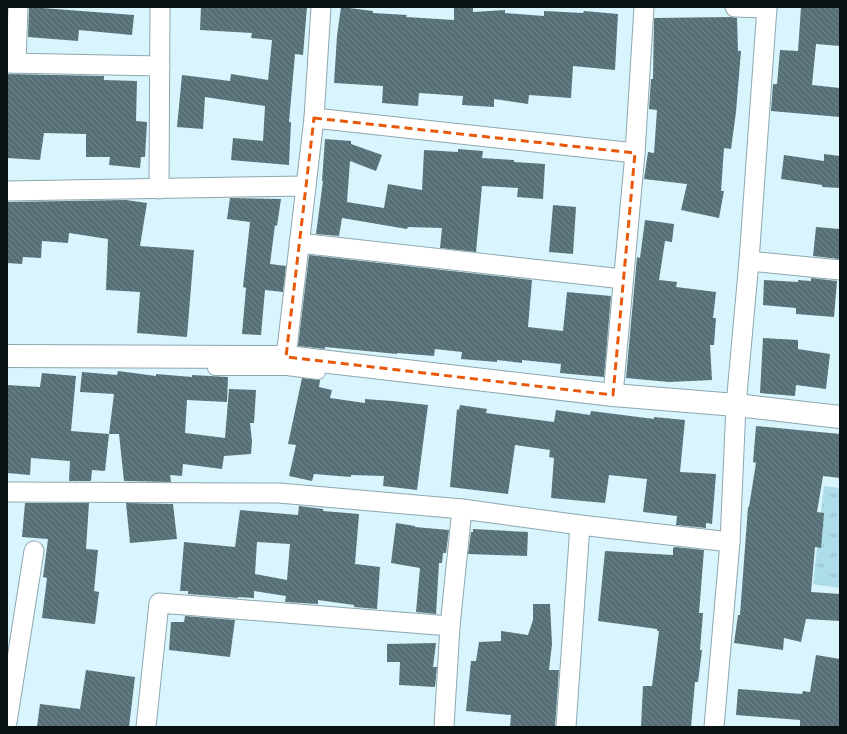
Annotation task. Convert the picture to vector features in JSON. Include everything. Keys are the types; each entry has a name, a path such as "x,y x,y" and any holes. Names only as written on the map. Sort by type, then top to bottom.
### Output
{"street":[{"path":"18,7 11,63 160,66"},
{"path":"159,189 160,7"},
{"path":"286,357 314,118 321,7"},
{"path":"613,395 635,152 644,7"},
{"path":"714,727 730,542 736,410 749,261 767,8 735,7"},
{"path":"314,118 635,152"},
{"path":"7,191 306,186"},
{"path":"299,243 623,279"},
{"path":"749,261 840,270"},
{"path":"7,356 286,357 736,410 840,426"},
{"path":"7,365 287,368 736,410 840,417"},
{"path":"7,492 279,493 462,509 580,525 730,542"},
{"path":"444,727 450,626 462,509"},
{"path":"566,727 580,525"},
{"path":"7,722 34,551"},
{"path":"146,727 159,603 450,626"}],"highlighted area":[{"path":"314,118 635,153 613,395 286,357"}],"green space":[{"path":"824,486 840,488 840,588 813,584"}],"building":[{"path":"29,7 134,15 132,35 79,30 78,41 28,37"},
{"path":"201,7 307,7 303,55 295,54 289,122 291,122 289,165 231,160 233,138 263,141 265,106 205,97 203,129 177,127 182,75 230,81 231,74 268,80 272,40 251,38 252,33 200,30"},
{"path":"341,7 373,11 373,13 407,15 406,17 454,20 454,8 473,8 473,12 505,10 505,13 544,16 544,11 583,13 584,11 618,14 615,70 573,66 571,98 529,95 528,104 494,99 494,107 462,105 463,96 419,93 418,106 382,103 383,86 334,83 337,36"},
{"path":"801,7 840,7 840,46 816,44 812,85 840,88 840,117 771,111 773,84 777,84 780,50 798,51"},
{"path":"654,18 737,18 738,51 741,51 736,112 731,149 724,148 721,191 724,191 719,218 681,210 687,184 644,179 648,152 654,153 657,110 649,109 651,79 653,79"},
{"path":"7,74 104,76 104,80 137,81 136,121 147,122 145,157 141,157 140,168 109,165 110,157 86,157 86,134 44,133 40,160 7,158"},
{"path":"325,139 351,141 351,144 382,155 376,171 350,161 347,202 384,208 388,184 422,190 424,150 458,152 458,149 483,151 482,158 545,164 543,199 517,197 518,188 482,186 476,252 440,248 442,228 408,227 407,229 342,218 339,236 316,234 323,181"},
{"path":"824,154 840,156 840,188 822,187 822,185 781,179 784,155 824,161"},
{"path":"230,198 281,199 277,226 275,225 270,264 286,266 283,292 265,290 261,335 242,334 246,288 243,287 250,222 227,219"},
{"path":"126,200 147,203 140,246 194,250 187,337 137,333 140,292 106,290 108,239 69,233 68,243 42,241 41,258 23,257 22,264 7,263 7,202"},
{"path":"553,205 576,207 573,254 549,252"},
{"path":"645,220 674,224 672,242 665,241 659,280 677,282 676,287 716,292 713,318 716,318 714,345 710,345 712,380 669,382 626,378 637,257 640,258"},
{"path":"816,227 840,229 839,259 813,256"},
{"path":"309,255 532,280 528,327 563,331 567,292 611,296 604,377 560,373 561,364 522,360 522,363 497,360 497,362 461,359 462,352 435,349 434,356 298,346"},
{"path":"811,278 837,281 834,317 796,314 796,308 763,305 764,280 798,282 798,280 811,281"},
{"path":"763,338 798,340 798,349 830,354 826,389 796,385 795,396 760,393"},
{"path":"118,371 156,376 156,374 192,377 192,375 228,377 227,402 187,400 185,433 225,438 229,389 256,390 254,423 250,423 252,441 251,454 224,456 222,469 183,464 182,476 170,475 171,482 124,481 119,434 109,434 114,394 80,392 82,372 117,375"},
{"path":"42,373 76,376 71,431 109,434 105,471 92,470 91,481 69,481 70,461 31,458 30,475 7,473 7,385 40,387"},
{"path":"302,378 320,380 319,387 332,390 330,398 365,403 365,399 428,405 417,490 383,486 384,476 351,475 351,477 314,474 312,481 289,476 296,445 288,444"},
{"path":"460,405 487,409 486,413 554,422 556,410 590,415 591,411 654,419 654,417 685,420 680,472 716,474 712,524 706,523 706,528 676,525 677,516 643,512 647,479 609,475 605,503 551,498 554,458 549,457 550,450 515,445 508,494 450,487 457,409 459,410"},
{"path":"756,426 840,434 840,478 823,476 817,512 824,513 821,548 815,547 811,592 840,594 840,621 806,619 801,642 784,638 783,650 734,643 738,615 740,615 748,507 756,463 753,462"},
{"path":"25,503 89,503 86,549 98,550 94,591 99,592 95,624 42,618 47,578 43,577 48,539 22,537"},
{"path":"126,503 173,504 177,539 130,543"},
{"path":"299,506 323,509 323,511 359,514 355,564 380,567 377,609 354,607 354,605 318,600 318,604 285,602 286,596 254,591 254,598 238,598 188,594 188,591 180,591 184,542 235,547 240,510 298,515","holes":["257,542 290,544 287,580 255,574"]},
{"path":"396,523 415,527 449,530 446,553 443,553 442,563 439,563 436,614 416,612 420,568 391,563"},
{"path":"473,529 528,532 527,556 468,554 471,532 473,532"},
{"path":"673,548 704,550 699,613 703,613 700,650 702,650 698,682 695,682 691,727 641,727 643,686 652,686 659,631 657,631 657,629 598,621 605,551 673,555"},
{"path":"533,604 550,604 552,644 549,670 559,670 555,727 510,727 511,715 466,711 471,661 476,661 479,642 501,641 501,631 528,635 533,620"},
{"path":"185,616 235,620 230,657 169,650 171,622 184,622"},
{"path":"436,643 433,667 437,667 435,687 399,685 400,662 387,662 387,644"},
{"path":"816,655 840,659 840,727 800,727 800,720 736,715 738,689 802,694 803,691 810,692"},
{"path":"86,670 135,677 129,727 37,727 40,704 80,709"}]}
